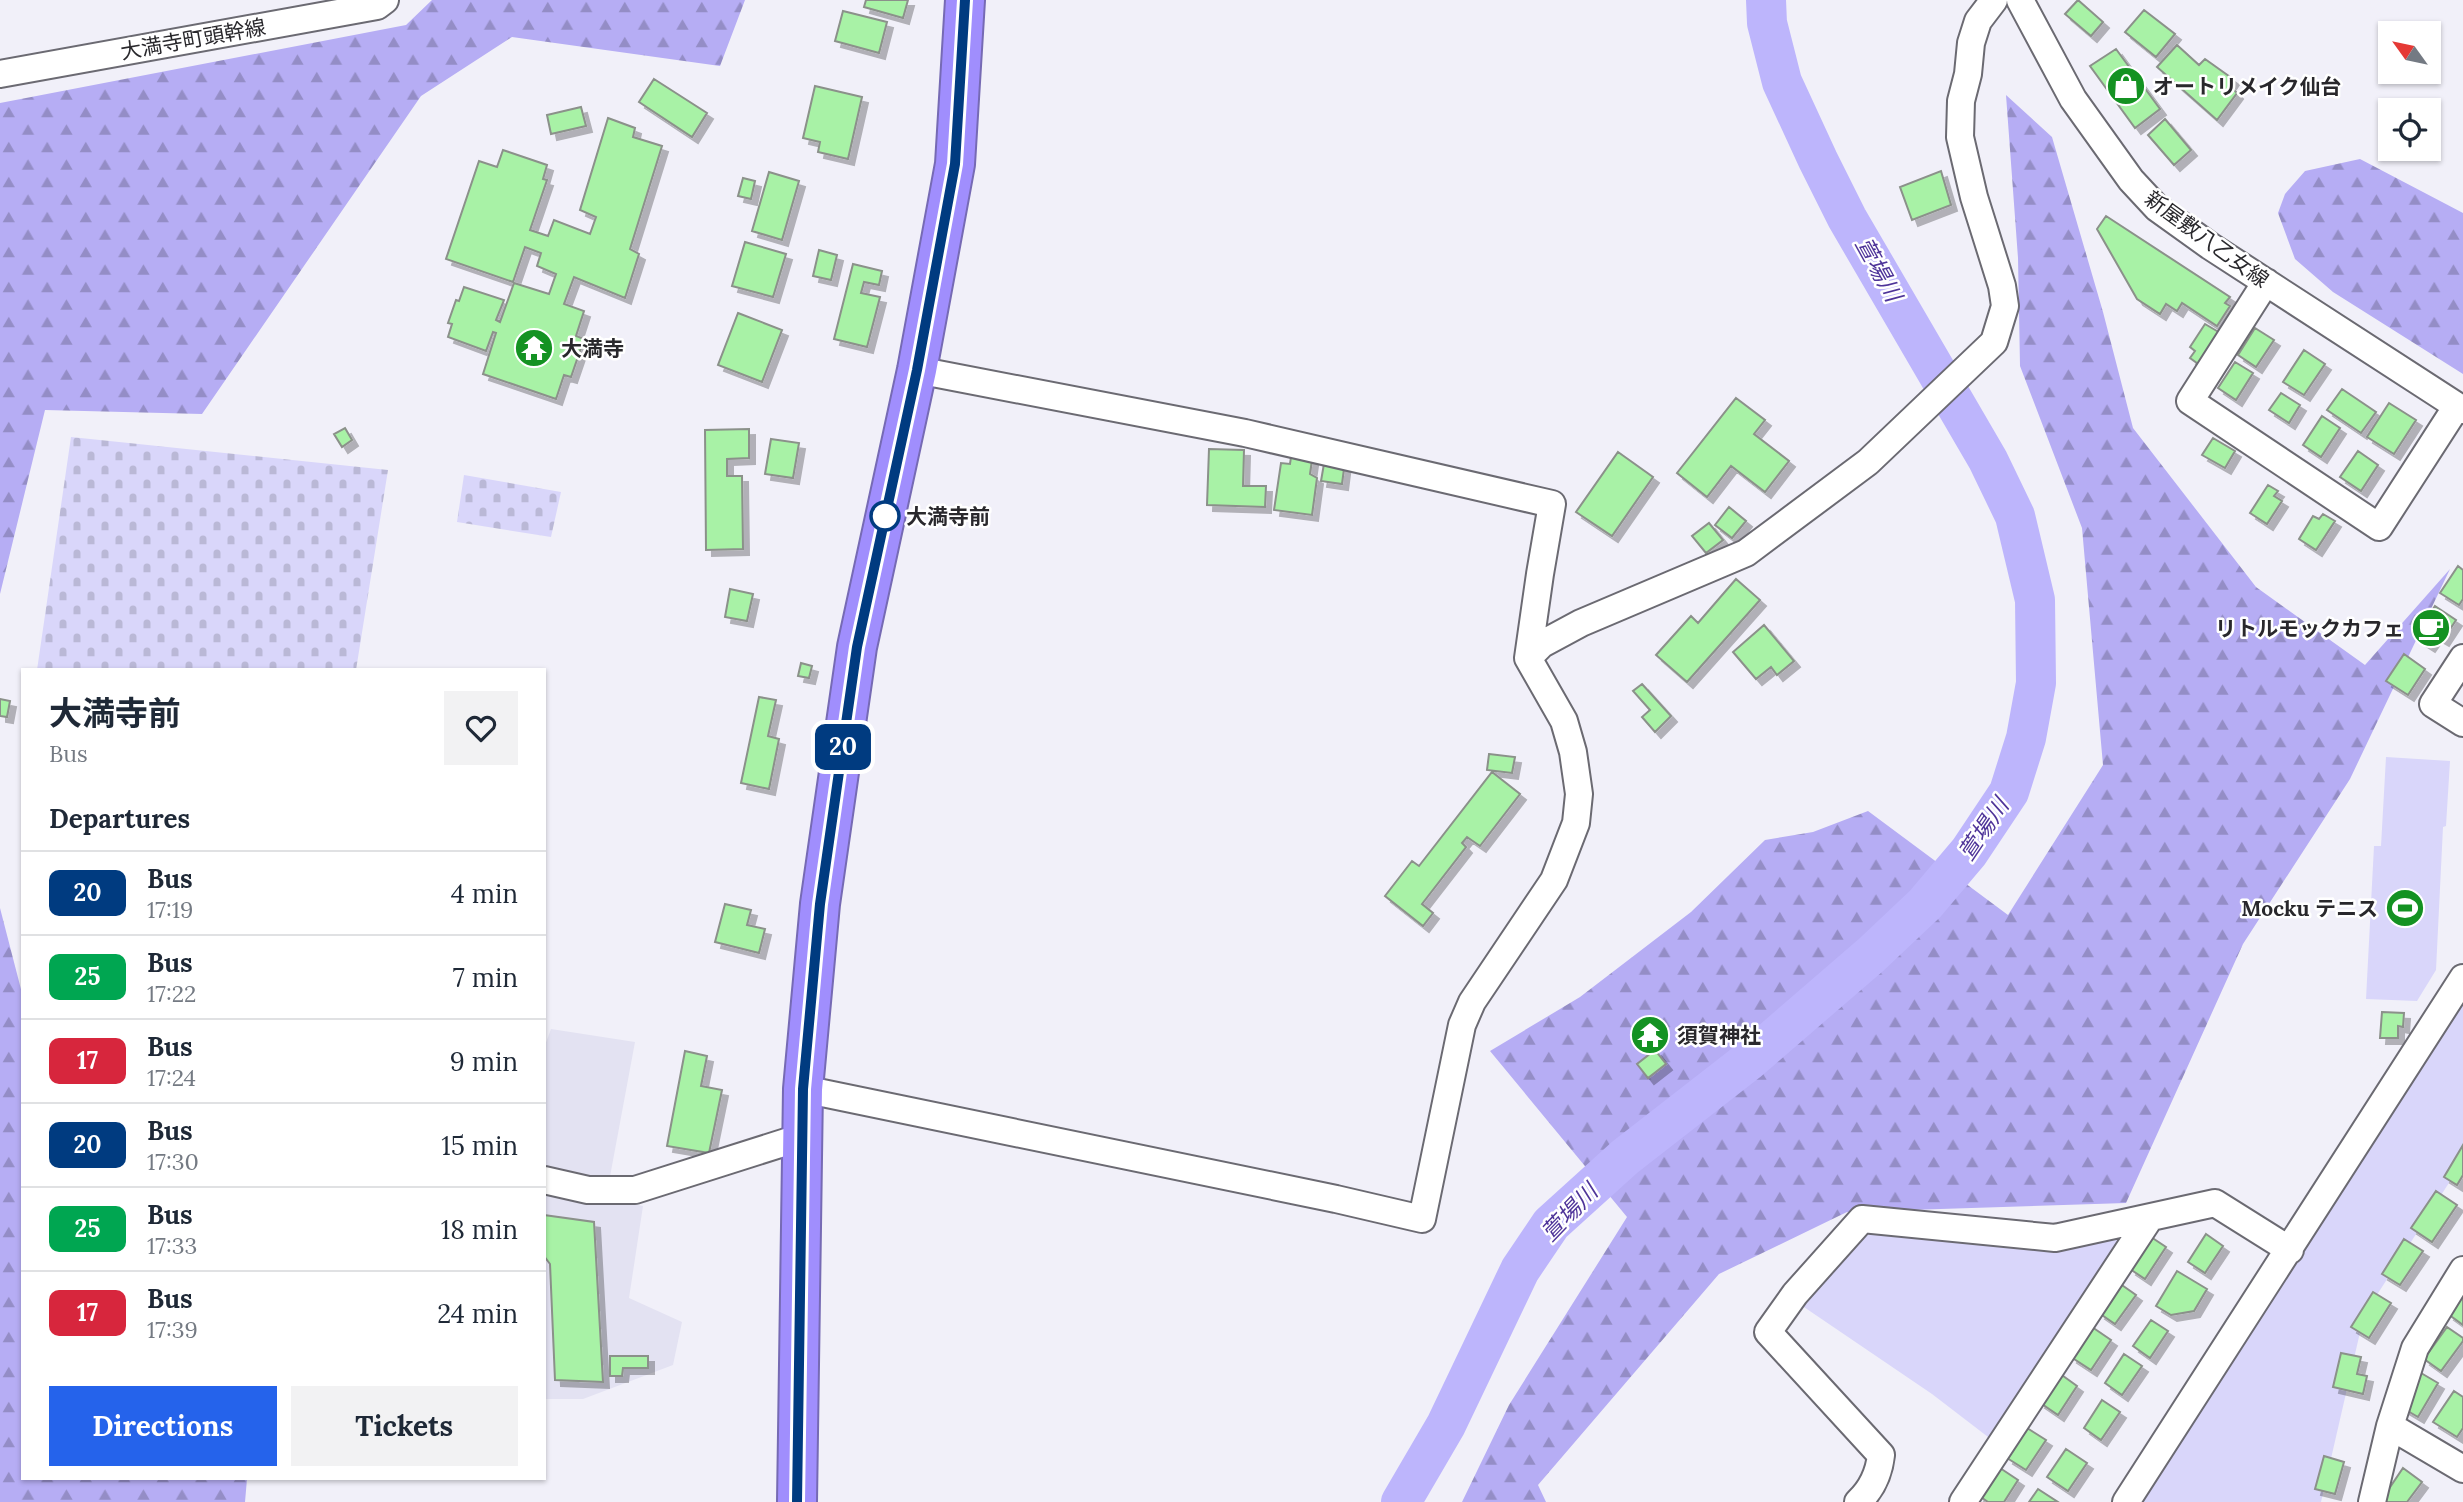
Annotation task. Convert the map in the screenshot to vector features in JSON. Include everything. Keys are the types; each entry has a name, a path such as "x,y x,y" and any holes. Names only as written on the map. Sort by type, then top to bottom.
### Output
{"highway":[{"path":"797,1502 803,1089 820,904 857,647 917,370 955,164 965,0"}],"street":[{"name":"大満寺町頭幹線","path":"0,75 377,6 385,0"},
{"path":"1528,657 1542,644 1581,623 1746,553 1868,463 1994,342 2005,306 2002,286 1998,266 1974,197 1960,137 1961,101 1968,74 1971,43 1978,21 1994,0"},
{"name":"新屋敷八乙女線","path":"2020,0 2073,99 2131,180 2157,208 2210,246 2460,408"},
{"path":"2266,282 2190,401 2379,527 2460,408"},
{"path":"803,1089 1422,1219 1462,1025 1472,1002 1554,880 1576,823 1579,794 1573,752 1564,721 1528,657 1552,503 1245,433 917,370"},
{"path":"2463,658 2433,704 2463,723"},
{"path":"2126,1502 2290,1251 2454,1012 2463,978"},
{"path":"546,1180 588,1190 635,1190 803,1137"},
{"path":"1858,1502 1866,1495 1880,1468 1881,1455 1768,1332 1795,1294 1862,1219 2055,1238 2216,1203 2290,1251"},
{"path":"1963,1502 2149,1219"},
{"path":"2372,1502 2390,1426 2415,1348 2463,1270"},
{"path":"2390,1426 2463,1469"}],"shaded area":[{"path":"551,1029 635,1042 606,1198 643,1206 629,1298 682,1322 673,1365 583,1399 546,1399 546,1043"}],"green space":[{"path":"432,0 745,0 720,66 512,37 421,96 202,414 45,410 0,594 0,103 406,25"},
{"path":"2006,95 2052,137 2103,312 2133,428 2256,587 2365,665 2450,569 2350,779 2243,944 2126,1203 1847,1212 1719,1274 1538,1485 1546,1502 1462,1502 1509,1405 1627,1217 1490,1051 1580,997 1691,912 1765,840 1813,832 1868,811 2008,915 2103,765 2082,528 2020,366 2018,258"},
{"path":"2360,159 2463,213 2463,374 2333,292 2295,259 2278,213 2285,194 2305,171"},
{"path":"71,437 388,470 356,668 37,668"},
{"path":"464,475 561,492 551,537 457,522"},
{"name":"Mocku テニス","path":"2386,757 2450,761 2446,826 2443,827 2436,970 2417,1001 2366,999 2374,846 2381,846"},
{"path":"0,908 21,989 21,1480 247,1480 245,1502 0,1502"},
{"path":"2463,999 2463,1161 2364,1315 2321,1502 2135,1502"},
{"path":"2133,1226 1992,1440 1932,1394 1798,1303 1864,1227"}],"building":[{"path":"866,0 908,0 903,18 864,7"},
{"path":"2078,0 2103,22 2091,36 2065,14"},
{"path":"2144,10 2175,34 2156,57 2125,32"},
{"path":"843,11 887,22 879,53 835,41"},
{"path":"2177,45 2199,65 2205,59 2233,79 2229,85 2237,93 2217,120 2157,67"},
{"path":"2116,49 2160,109 2135,128 2090,66"},
{"path":"654,79 707,113 692,137 639,102"},
{"path":"815,86 862,97 848,159 818,152 820,142 803,138"},
{"path":"581,107 586,126 551,134 547,115"},
{"path":"608,118 635,128 633,137 662,146 630,249 639,254 625,298 574,277 564,304 584,311 576,336 584,339 571,377 564,375 556,399 483,374 496,333 493,332 486,351 448,337 452,324 448,323 464,287 504,300 496,320 500,322 514,283 549,294 556,274 537,266 541,253 525,247 513,282 446,259 479,161 497,167 503,150 547,165 543,179 547,180 530,230 548,236 554,220 590,234 596,217 580,210"},
{"path":"2165,119 2191,150 2174,165 2148,135"},
{"path":"1941,171 1951,205 1912,220 1900,187"},
{"path":"769,172 799,181 782,240 752,231"},
{"path":"743,178 755,181 751,199 738,196"},
{"path":"2106,216 2230,297 2225,303 2230,306 2217,326 2182,303 2177,311 2166,304 2160,314 2137,299 2097,229"},
{"path":"745,242 786,254 773,297 732,286"},
{"path":"819,250 837,255 831,280 813,276"},
{"path":"853,264 882,271 879,285 864,282 861,293 880,297 867,347 834,339"},
{"path":"738,313 782,330 762,382 718,365"},
{"path":"2205,324 2222,334 2201,366 2190,358 2195,351 2190,347"},
{"path":"2255,328 2274,340 2256,367 2238,355"},
{"path":"2304,350 2325,364 2304,395 2283,382"},
{"path":"2235,362 2253,373 2236,400 2218,388"},
{"path":"2342,389 2376,412 2361,433 2327,410"},
{"path":"2281,393 2300,405 2289,423 2269,410"},
{"path":"1736,398 1765,420 1754,434 1789,461 1765,492 1731,466 1707,497 1677,473"},
{"path":"2389,403 2416,420 2394,454 2367,437"},
{"path":"2322,416 2340,428 2321,457 2303,445"},
{"path":"345,428 352,440 342,447 334,434"},
{"path":"749,429 749,458 727,459 727,476 742,476 743,549 706,550 705,430"},
{"path":"2213,438 2235,451 2225,468 2202,455"},
{"path":"771,439 799,443 793,478 765,474"},
{"path":"1209,449 1244,450 1243,486 1266,486 1265,507 1207,505"},
{"path":"1292,450 1313,453 1310,474 1317,478 1312,515 1274,510 1281,463 1290,464"},
{"path":"2358,451 2378,465 2361,491 2340,477"},
{"path":"1618,452 1653,477 1612,536 1576,512"},
{"path":"1325,458 1345,461 1342,484 1321,481"},
{"path":"2268,485 2278,491 2274,496 2282,501 2267,524 2250,513"},
{"path":"1729,507 1746,521 1732,538 1715,525"},
{"path":"2323,514 2335,521 2316,550 2299,539 2313,516 2319,519"},
{"path":"1709,523 1723,540 1706,553 1692,536"},
{"path":"2458,566 2463,570 2463,599 2459,605 2440,593"},
{"path":"1736,579 1760,600 1687,682 1656,655 1691,616 1698,623"},
{"path":"730,589 753,594 747,621 725,617"},
{"path":"2435,606 2456,620 2443,640 2436,636 2429,646 2415,637"},
{"path":"1764,625 1794,661 1777,675 1771,667 1756,679 1733,652"},
{"path":"2404,654 2425,669 2408,695 2386,681"},
{"path":"801,663 812,666 809,678 798,676"},
{"path":"1642,684 1671,716 1655,732 1642,717 1650,710 1633,691"},
{"path":"759,697 776,700 768,736 779,739 769,789 741,783"},
{"path":"0,699 10,701 7,717 0,716"},
{"path":"1489,754 1515,757 1512,773 1487,770"},
{"path":"1492,772 1520,794 1480,846 1467,837 1462,843 1466,847 1422,904 1433,913 1423,926 1385,896 1412,861 1419,866"},
{"path":"725,904 751,910 747,925 765,929 759,953 715,942"},
{"path":"2382,1012 2404,1013 2403,1027 2398,1026 2398,1038 2380,1038"},
{"path":"1655,1050 1666,1064 1648,1078 1637,1064"},
{"path":"685,1051 707,1056 701,1086 722,1090 709,1153 667,1146"},
{"path":"2463,1145 2463,1175 2457,1185 2444,1177"},
{"path":"2436,1191 2457,1205 2432,1242 2411,1228"},
{"path":"546,1215 594,1222 603,1382 555,1380 550,1264 546,1259"},
{"path":"2206,1234 2223,1246 2205,1273 2188,1262"},
{"path":"2151,1237 2166,1247 2145,1279 2130,1269"},
{"path":"2404,1239 2423,1251 2400,1285 2382,1274"},
{"path":"2177,1271 2207,1289 2194,1311 2171,1315 2156,1306"},
{"path":"2119,1283 2136,1295 2115,1324 2099,1313"},
{"path":"2373,1292 2391,1303 2369,1338 2351,1327"},
{"path":"2463,1293 2463,1325 2448,1314"},
{"path":"2151,1320 2168,1331 2150,1358 2133,1346"},
{"path":"2092,1327 2111,1340 2091,1370 2071,1357"},
{"path":"2447,1327 2463,1338 2463,1341 2441,1371 2424,1359"},
{"path":"2341,1353 2361,1357 2357,1374 2367,1376 2363,1394 2333,1387"},
{"path":"2124,1354 2142,1366 2122,1395 2105,1383"},
{"path":"610,1356 648,1356 648,1368 623,1368 622,1376 610,1376"},
{"path":"2059,1373 2077,1386 2058,1415 2039,1402"},
{"path":"2421,1373 2438,1383 2418,1417 2401,1407"},
{"path":"2454,1391 2463,1397 2463,1428 2457,1437 2433,1422"},
{"path":"2102,1400 2120,1412 2101,1440 2084,1428"},
{"path":"2027,1428 2046,1440 2026,1470 2007,1458"},
{"path":"2066,1449 2087,1463 2068,1491 2047,1477"},
{"path":"2324,1456 2344,1462 2335,1494 2315,1489"},
{"path":"1997,1466 2018,1480 2004,1502 1988,1502 1978,1495"},
{"path":"2403,1468 2422,1482 2407,1502 2380,1502"},
{"path":"2038,1489 2058,1502 2029,1502"}],"waterway":[{"name":"萱場川","path":"1401,1502 1446,1425 1520,1270 1551,1224 1625,1157 1747,1062 1871,955 1925,904 1969,852 2009,792 2026,738 2036,683 2035,600 2015,516 1988,460 1847,218 1818,160 1782,82 1767,23 1766,0"}],"bus line":[{"name":"20","path":"797,1502 803,1089 820,904 857,647 917,370 955,164 965,0"}],"place":[{"name":"オートリメイク仙台","path":"2126,86"},
{"name":"大満寺","path":"534,348"},
{"name":"大満寺前","path":"885,516"},
{"name":"リトルモックカフェ","path":"2431,628"},
{"name":"Mocku テニス","path":"2405,908"},
{"name":"須賀神社","path":"1650,1035"}]}
